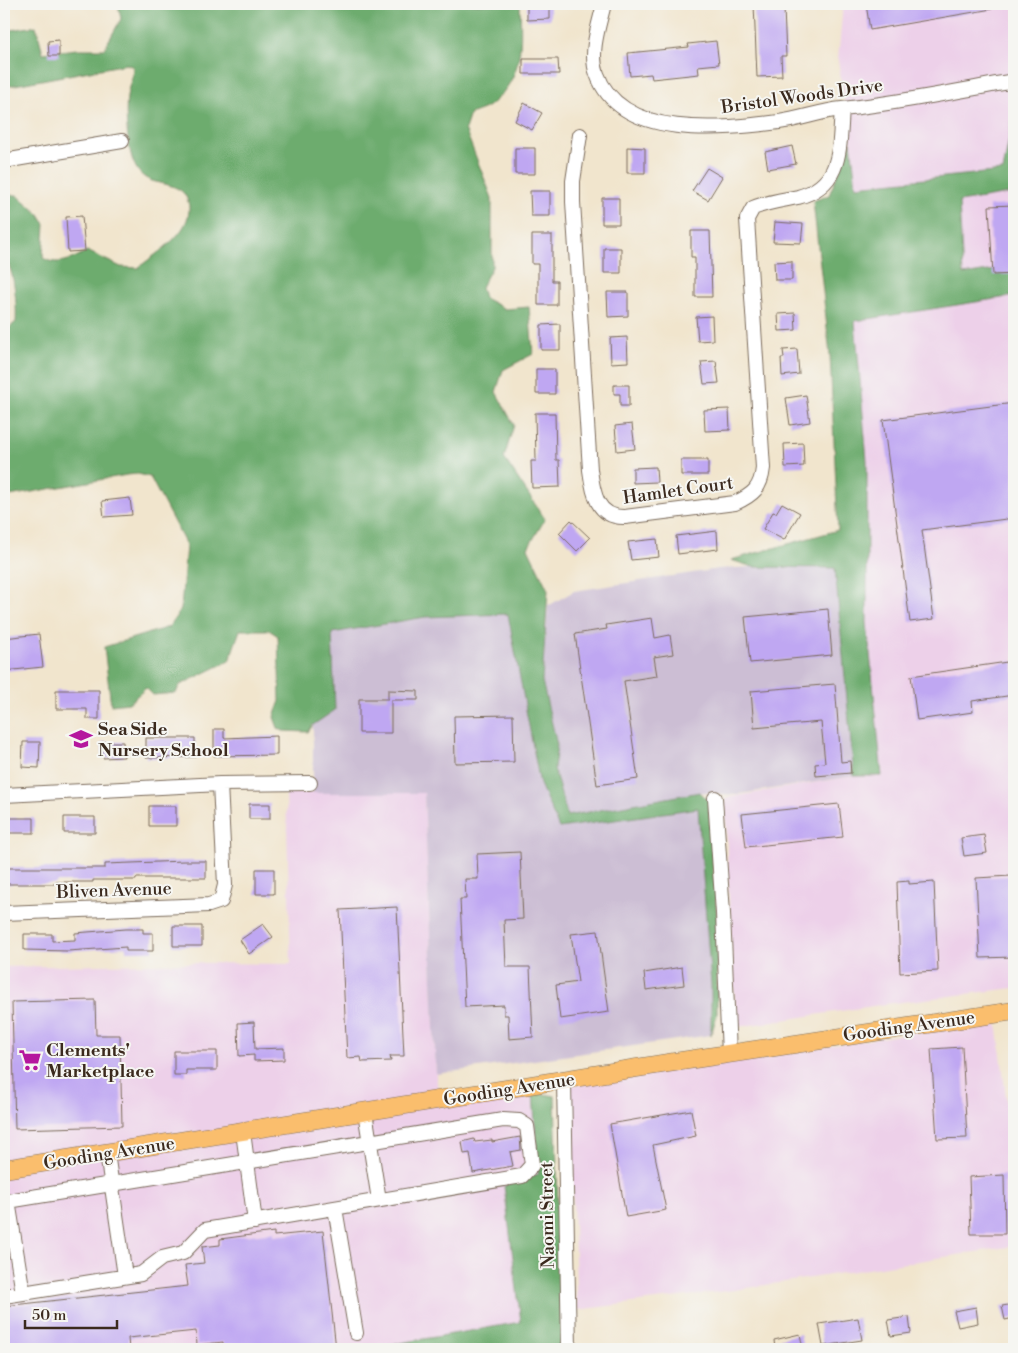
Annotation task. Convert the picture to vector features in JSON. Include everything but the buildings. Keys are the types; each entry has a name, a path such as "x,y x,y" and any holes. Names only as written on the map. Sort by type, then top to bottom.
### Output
{"main road":[{"name":"Gooding Avenue","path":"4,1169 729,1054 1014,1011"}],"street":[{"name":"Bristol Woods Drive","path":"604,4 595,44 596,73 604,90 617,105 632,114 680,126 706,128 779,122 842,109 1014,81"},
{"name":"Hamlet Court","path":"580,135 574,181 574,202 590,470 592,490 602,510 616,518 735,502 748,497 758,488 763,468 747,219 753,208 816,190 829,179 837,157 842,109"},
{"path":"4,161 122,141"},
{"path":"4,795 220,784 310,783"},
{"name":"Bliven Avenue","path":"4,912 210,905 224,898 220,784"},
{"path":"715,798 723,913 729,1054"},
{"name":"Naomi Street","path":"564,1080 569,1349"},
{"path":"365,1112 379,1200"},
{"path":"4,1296 23,1293 126,1276 141,1274 162,1258 183,1253 204,1230 522,1176 532,1165 527,1126 518,1121 503,1120 8,1202 23,1293"},
{"path":"243,1132 255,1222"},
{"path":"107,1154 126,1276"},
{"path":"335,1208 356,1333"}],"shaded area":[{"path":"843,4 1014,4 1014,117 1003,171 855,186 851,142 838,60"},
{"path":"1014,193 1014,267 963,276 959,202"},
{"path":"1014,296 1014,988 886,1004 737,1027 731,946 725,798 854,776 881,776 867,623 867,461 855,321"},
{"path":"753,567 835,568 854,776 734,795 700,792 567,816 554,769 557,745 542,681 548,606 574,591 719,569"},
{"path":"508,614 540,784 559,828 698,808 711,985 711,1035 436,1074 424,793 313,793 313,725 335,710 332,633 425,617"},
{"path":"424,792 436,1074 440,1107 533,1092 538,1175 504,1186 521,1322 366,1349 4,1349 4,967 201,963 291,964 286,793"},
{"path":"997,1020 1014,1167 1014,1246 734,1290 577,1310 569,1086"}],"green space":[{"path":"118,4 520,4 521,32 519,58 515,71 502,94 487,107 470,114 465,129 492,198 492,267 481,287 484,298 505,309 529,307 533,354 503,370 496,392 514,425 504,458 545,519 528,548 548,590 542,681 557,745 554,769 567,816 700,792 708,800 717,918 717,1015 711,1035 711,985 698,808 559,828 540,784 508,614 425,617 332,633 335,710 313,725 308,732 283,731 278,728 274,717 280,701 278,636 269,630 240,630 229,661 180,685 176,693 153,695 146,688 129,703 111,705 104,647 169,627 181,609 186,545 150,477 138,474 127,475 4,497 4,332 16,322 16,298 11,270 4,258 4,195 17,195 39,214 45,224 43,258 49,261 60,262 87,251 121,267 138,268 163,249 179,234 185,225 189,206 186,197 180,190 173,186 147,179 136,168 128,136 126,112 133,67 127,64 4,87 4,23 11,30 36,26 43,53 77,49 104,49 121,19"},
{"path":"1013,117 1014,193 959,202 963,275 1014,267 1014,296 855,321 867,461 867,623 882,776 854,776 835,568 753,567 731,560 838,530 830,355 813,201 829,195 851,142 856,186 1003,171"},
{"path":"533,1092 555,1096 562,1349 366,1349 521,1322 504,1186 538,1174"}],"place":[{"name":"Sea Side Nursery School","path":"81,739"},
{"name":"Clements' Marketplace","path":"30,1060"}]}
